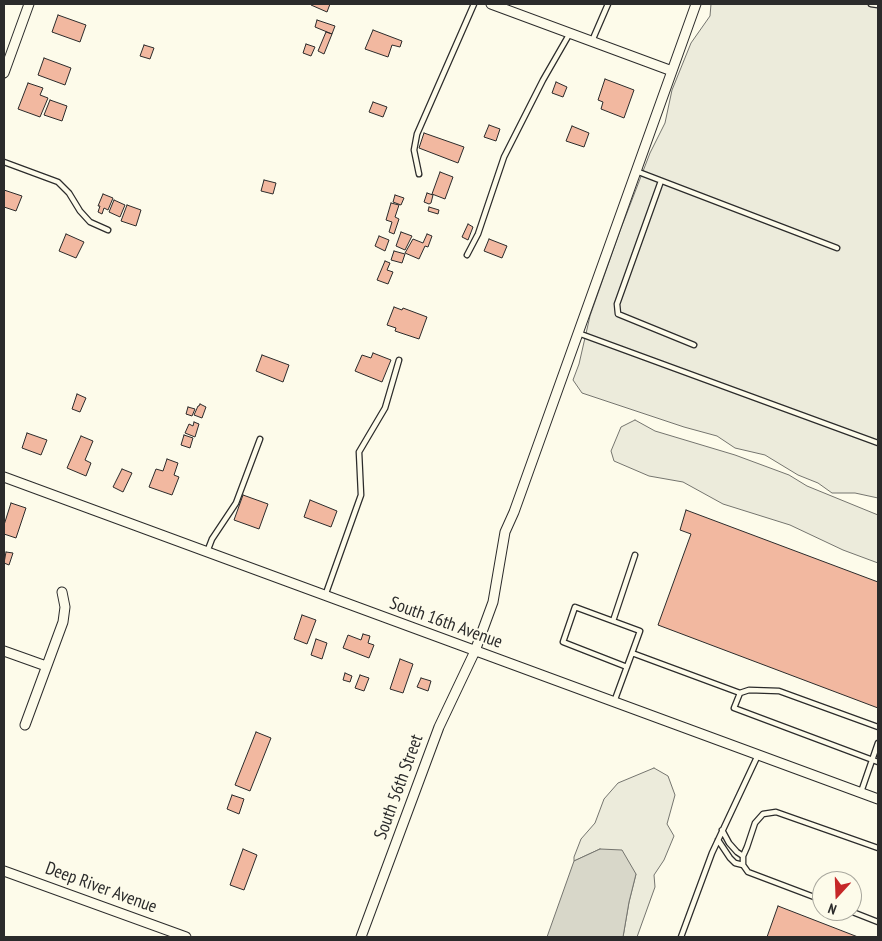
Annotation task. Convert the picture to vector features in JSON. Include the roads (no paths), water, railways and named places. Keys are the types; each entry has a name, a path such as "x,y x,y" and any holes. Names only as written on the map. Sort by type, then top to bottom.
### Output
{"street":[{"path":"4,73 29,4"},
{"path":"491,4 672,71"},
{"name":"South 56th Street","path":"361,937 439,727 475,651 493,602 505,532 514,512 696,4"},
{"name":"South 16th Avenue","path":"4,477 878,799"},
{"path":"25,725 63,622 65,607 62,592"},
{"path":"4,651 46,666"},
{"name":"Deep River Avenue","path":"4,870 186,937"}],"lane":[{"path":"419,174 414,150 417,134 474,4"},
{"path":"592,40 608,4"},
{"path":"871,4 878,5"},
{"path":"467,255 478,234 504,158 542,80 570,33"},
{"path":"4,162 58,182 69,193 80,211 90,222 108,230"},
{"path":"636,171 837,248"},
{"path":"661,181 617,304 618,314 694,345"},
{"path":"578,333 878,443"},
{"path":"325,596 361,495 359,452 386,408 399,360"},
{"path":"207,552 216,532 236,503 260,439"},
{"path":"614,621 636,555"},
{"path":"614,702 627,667 640,631 575,607 563,642 627,667"},
{"path":"632,653 740,693 749,690 779,691 878,727"},
{"path":"740,693 734,708 878,762"},
{"path":"860,792 878,743"},
{"path":"681,937 722,830 758,755"},
{"path":"812,896 748,872 743,865 743,856 755,823 763,814 776,812 878,848"},
{"path":"722,830 736,850 743,856"},
{"path":"718,840 730,858 735,863 743,865"},
{"path":"862,916 878,922"}]}
